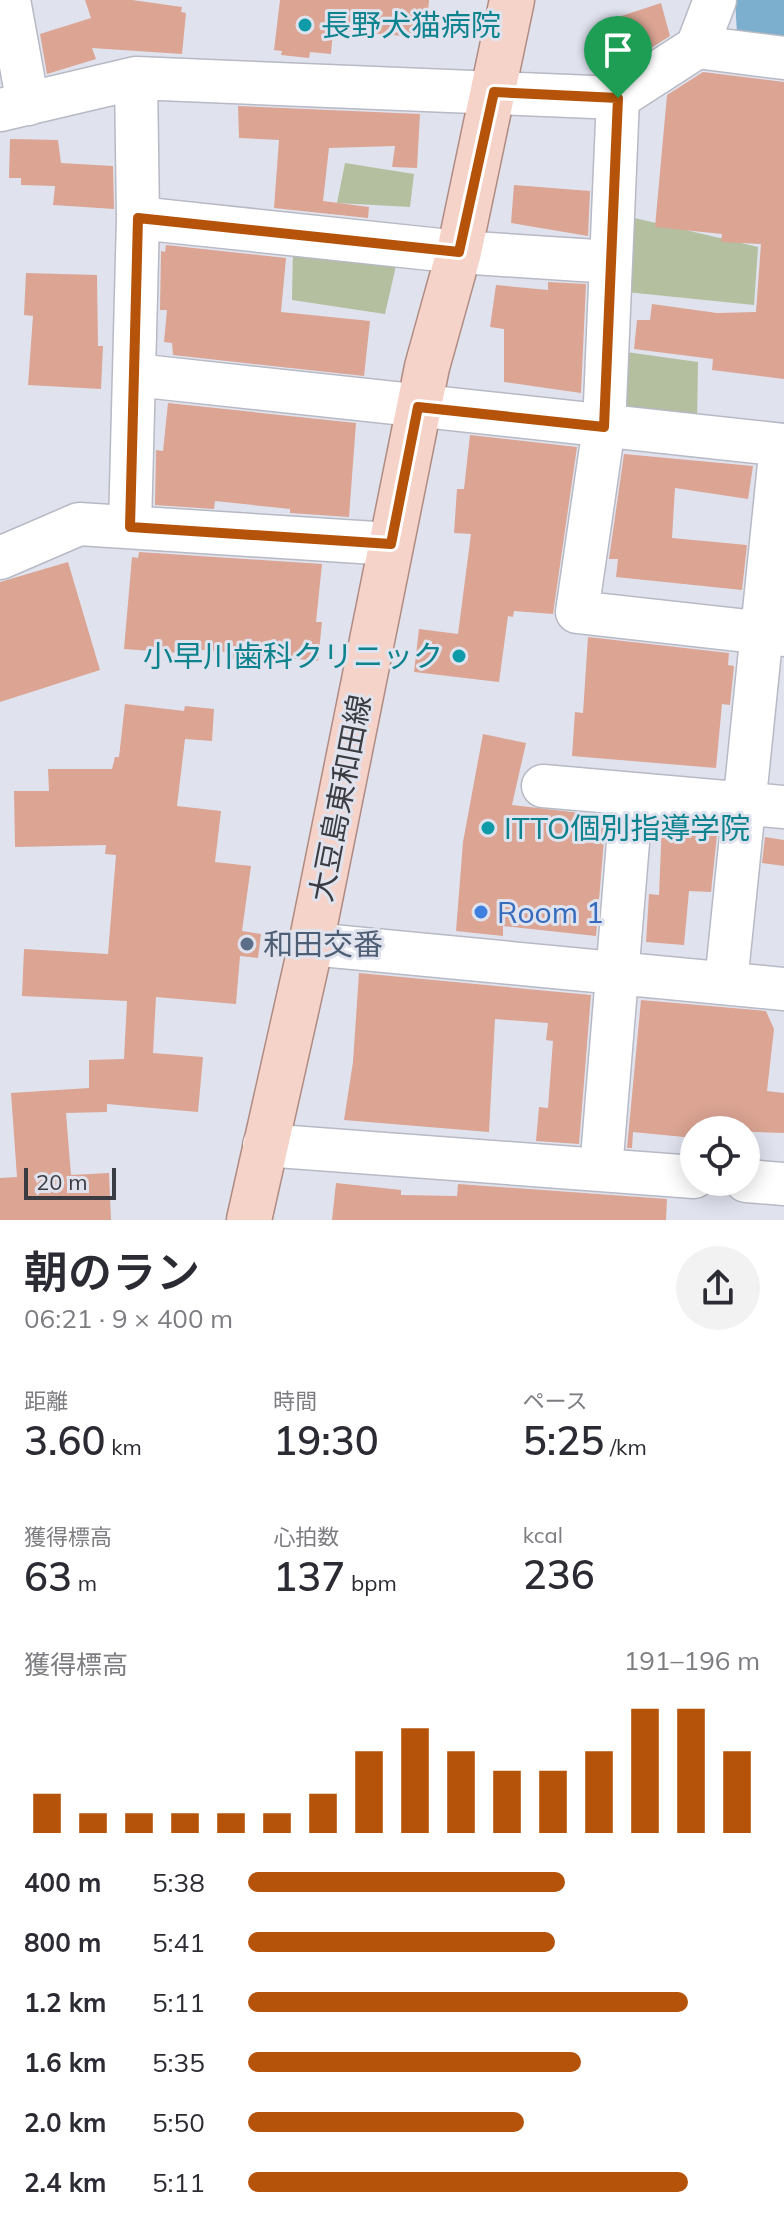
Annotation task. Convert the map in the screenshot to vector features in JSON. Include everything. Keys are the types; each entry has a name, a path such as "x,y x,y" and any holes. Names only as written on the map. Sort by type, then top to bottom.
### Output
{"main road":[{"name":"大豆島東和田線","path":"249,1220 311,944 418,407 459,252 512,0"}],"street":[{"path":"9,0 14,107 136,78 618,98 697,47 715,0"},
{"path":"697,47 784,58"},
{"path":"130,527 138,218 136,78"},
{"path":"618,98 604,427 577,612 773,634"},
{"path":"138,218 459,252 611,262"},
{"path":"135,375 783,445 764,806 726,983"},
{"path":"0,558 79,524 391,544"},
{"path":"543,786 764,806"},
{"path":"601,1170 632,794"},
{"path":"311,944 784,989"},
{"path":"264,1145 680,1176"},
{"path":"760,1182 784,1184"}],"green space":[{"path":"345,163 414,174 410,207 337,203"},
{"path":"626,216 758,247 754,305 626,292"},
{"path":"293,247 398,257 385,314 292,300"},
{"path":"626,352 698,362 697,423 619,411"}],"water":[{"path":"735,0 784,0 784,43 737,33"}],"building":[{"path":"85,0 132,0 182,7 181,12 186,13 182,54 92,48 96,59 47,74 40,34 91,18"},
{"path":"280,0 429,0 426,38 333,30 331,54 310,52 309,58 281,55 282,51 274,50"},
{"path":"661,3 670,36 651,48 612,59 600,23"},
{"path":"703,72 784,82 784,379 712,370 713,359 634,349 637,320 650,320 652,304 717,313 756,312 761,244 721,242 722,234 655,227 667,95"},
{"path":"238,106 420,114 417,168 392,167 395,146 329,148 323,201 369,207 368,218 274,208 279,140 239,138"},
{"path":"10,139 58,140 61,163 113,166 114,209 53,205 55,186 21,185 21,178 9,178"},
{"path":"514,185 590,191 588,236 511,223"},
{"path":"166,245 286,258 281,312 370,321 364,376 173,355 172,343 164,342 167,310 160,310 161,251 165,252"},
{"path":"26,273 97,275 98,346 103,346 101,389 28,385 33,316 24,315"},
{"path":"548,282 586,284 581,393 504,382 504,329 490,327 496,285 548,290"},
{"path":"168,403 356,423 349,517 290,513 290,509 215,501 214,509 155,505 156,450 163,451"},
{"path":"470,435 577,447 553,614 514,611 513,617 508,616 499,682 414,672 419,629 458,634 471,534 454,533 457,489 464,489"},
{"path":"624,454 753,466 748,499 675,488 672,538 747,545 742,590 616,577 618,559 609,559"},
{"path":"139,552 322,564 316,622 322,622 318,661 254,655 254,660 226,658 226,652 180,648 180,653 124,649 132,557 138,558"},
{"path":"68,562 100,670 0,702 0,582"},
{"path":"588,637 729,653 728,665 734,666 730,705 722,704 716,768 572,756 575,712 583,713"},
{"path":"125,704 184,711 185,706 214,709 212,741 185,739 177,806 221,811 215,862 251,866 242,931 261,934 258,958 240,956 236,1004 156,997 153,1053 203,1057 198,1112 107,1104 107,1112 66,1113 71,1175 109,1173 111,1220 0,1220 0,1178 17,1177 11,1093 89,1088 89,1060 124,1059 127,1001 22,996 24,949 108,954 116,855 105,854 106,845 15,847 14,791 49,791 48,769 112,769 115,757 119,757"},
{"path":"483,734 526,743 512,805 606,816 596,936 503,926 503,936 456,931 463,842"},
{"path":"662,822 718,825 711,892 689,891 684,945 646,942 649,894 659,895"},
{"path":"765,837 784,840 784,866 762,863"},
{"path":"359,973 591,995 579,1144 536,1141 539,1107 548,1108 553,1041 546,1040 548,1023 495,1019 489,1132 344,1120 353,1062"},
{"path":"641,1000 766,1011 774,1029 767,1091 784,1093 784,1133 760,1132 760,1116 680,1116 680,1137 633,1132 632,1148 627,1148"},
{"path":"336,1183 401,1190 401,1195 457,1196 458,1184 667,1199 666,1220 332,1220"}],"place":[{"name":"長野犬猫病院","path":"305,25"},
{"name":"小早川歯科クリニック","path":"459,656"},
{"name":"ITTO個別指導学院","path":"488,828"},
{"name":"Room 1","path":"481,912"},
{"name":"和田交番","path":"247,944"}],"route":[{"path":"494,92 618,98 604,427 418,407 391,544 130,527 138,218 459,252 494,92"}]}
